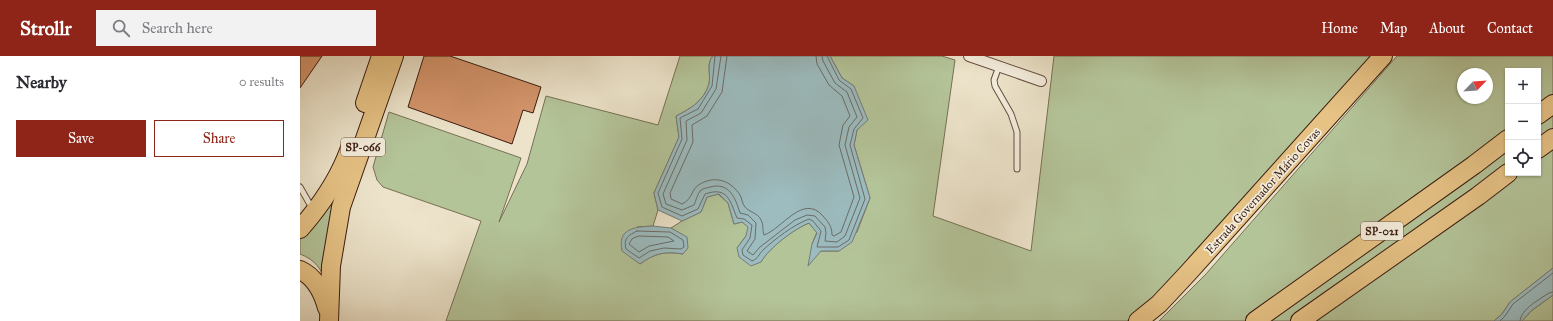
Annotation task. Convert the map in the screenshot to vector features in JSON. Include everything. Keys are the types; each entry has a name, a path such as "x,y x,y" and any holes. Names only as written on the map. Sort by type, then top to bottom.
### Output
{"highway":[{"name":"SP-066","path":"300,228 315,212 326,196 344,164 381,56"},
{"name":"SP-066","path":"333,320 337,251 334,239 341,207 394,56"},
{"name":"Estrada Governador Mário Covas","path":"1138,321 1159,304 1188,273 1383,56"},
{"path":"1541,113 1553,104"},
{"path":"1541,147 1553,138"},
{"name":"SP-021","path":"1255,321 1474,165 1507,140"},
{"name":"SP-021","path":"1300,321 1478,196 1505,175"},
{"path":"300,270 313,279 319,288 333,320"}],"street":[{"path":"969,56 1041,82"}],"lane":[{"path":"999,66 994,80 995,86 1011,114 1017,132 1017,169"},
{"path":"300,187 305,193 315,212"}],"green space":[{"path":"680,56 713,56 709,65 709,84 704,95 696,104 676,116 679,137 654,193 658,210 653,226 637,227 640,264 655,255 665,253 683,254 687,238 671,228 701,212 707,197 718,194 728,203 734,224 742,222 749,227 746,236 737,248 761,262 770,250 782,239 809,223 817,232 812,244 821,251 839,251 857,232 870,198 854,145 857,130 854,86 842,78 830,56 942,56 955,60 933,216 1031,251 1054,56 1373,56 1271,172 1148,303 1127,321 446,321 481,221 383,187 377,180 373,167 389,112 521,158 499,222 527,164 546,96 658,125"},
{"path":"1397,56 1553,56 1553,268 1510,302 1502,314 1494,321 1159,321 1206,274"},
{"path":"339,181 327,284 314,262 306,256 300,254 300,233"},
{"path":"1553,295 1553,321 1522,321 1531,311"}],"water":[{"path":"713,56 830,56 842,78 854,86 868,120 857,130 854,145 870,198 852,242 839,251 821,251 808,266 812,244 817,233 809,223 782,240 761,262 751,266 739,257 737,248 746,236 748,227 742,222 734,224 728,203 719,194 707,197 701,212 682,221 658,210 654,193 679,137 676,116 696,104 704,95 709,84 709,65"},
{"path":"653,226 671,228 687,237 688,248 683,254 665,253 655,255 640,264 622,251 621,243 625,233 634,228"},
{"path":"1553,268 1553,295 1531,311 1522,321 1494,321 1502,314 1510,302"}],"building":[{"path":"300,56 322,56 300,88"},
{"path":"424,56 450,56 541,87 533,113 523,110 512,144 408,107"}]}
